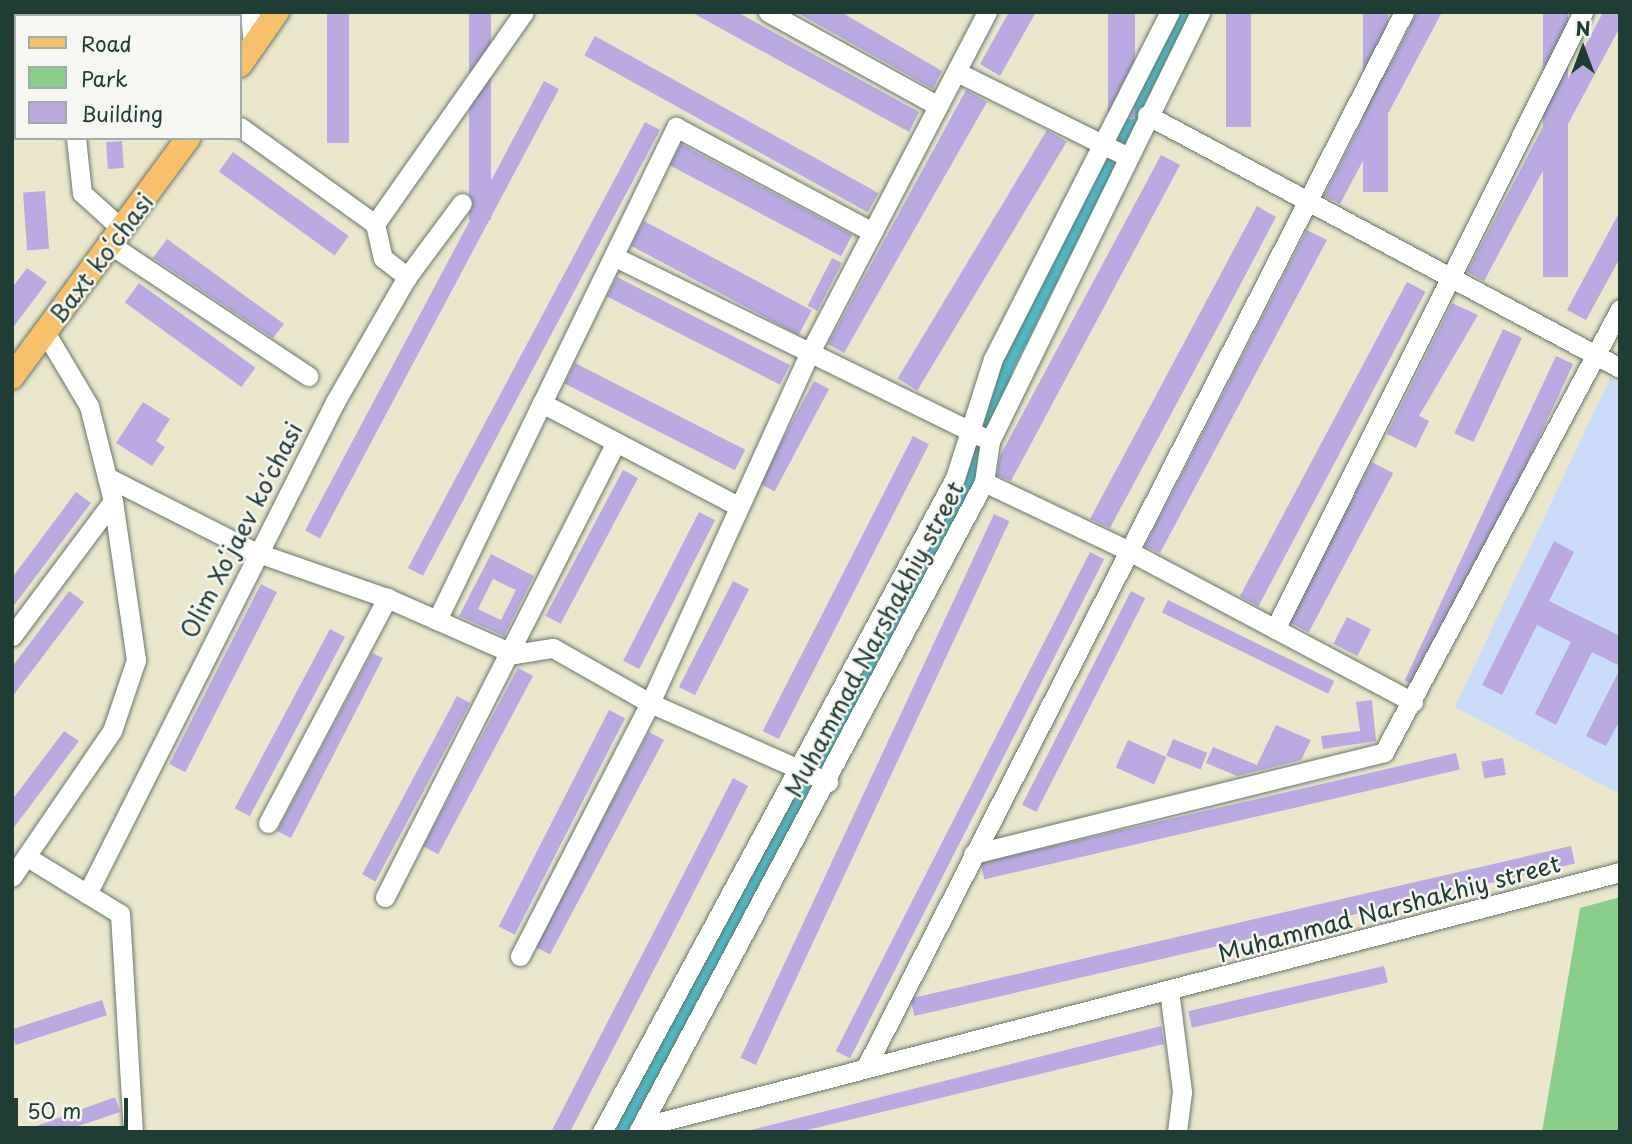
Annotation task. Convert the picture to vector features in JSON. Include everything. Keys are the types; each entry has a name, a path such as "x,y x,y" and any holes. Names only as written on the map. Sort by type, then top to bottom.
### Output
{"main road":[{"path":"246,55 276,12"},
{"name":"Baxt koʻchasi","path":"12,377 187,140"}],"street":[{"path":"246,55 250,12"},
{"path":"375,224 524,12"},
{"path":"768,12 938,106"},
{"path":"520,956 650,703 736,505 809,354 938,106 959,72 987,12"},
{"path":"602,1132 955,478 993,359 1170,12"},
{"name":"Muhammad Narshakhiy street","path":"640,1129 828,782 984,482 990,441 1200,12"},
{"path":"866,1067 1127,550 1404,12"},
{"path":"1275,629 1583,12"},
{"path":"959,72 1128,157"},
{"path":"1147,116 1620,368"},
{"path":"437,620 677,127 873,232"},
{"path":"242,128 375,224 383,258 407,277"},
{"path":"76,140 82,193 117,237 308,376"},
{"name":"Olim Xoʻjaev ko'chasi","path":"87,894 256,552 407,277 462,203"},
{"path":"615,257 990,441"},
{"path":"974,854 1384,752 1620,309"},
{"path":"12,877 112,731 136,660 113,501 89,406 46,332"},
{"path":"542,403 736,505"},
{"path":"385,897 513,654 616,442"},
{"path":"107,477 256,552 387,598 513,654 553,648 650,703 828,782"},
{"path":"984,482 1127,550 1413,702"},
{"path":"12,636 113,501"},
{"path":"268,823 387,598"},
{"path":"27,856 120,914 131,1131"},
{"name":"Muhammad Narshakhiy street","path":"640,1129 866,1067 1620,872"},
{"path":"1169,990 1182,1091 1177,1132"}],"shaded area":[{"path":"1610,378 1620,384 1620,794 1455,707"}],"green space":[{"path":"1620,897 1620,1132 1542,1132 1580,908"}],"building":[{"path":"327,12 349,12 349,143 327,143"},
{"path":"469,12 491,12 491,220 469,220"},
{"path":"691,12 737,12 919,112 909,132"},
{"path":"796,12 841,12 942,71 933,89"},
{"path":"1009,12 1036,12 1000,76 980,64"},
{"path":"1108,12 1135,12 1135,119 1108,119"},
{"path":"1226,12 1251,12 1251,127 1226,127"},
{"path":"1363,12 1388,12 1388,192 1363,192"},
{"path":"1417,12 1442,12 1340,204 1324,196"},
{"path":"1543,12 1568,12 1568,277 1543,277"},
{"path":"1603,12 1620,12 1620,27 1484,281 1467,272"},
{"path":"595,36 878,193 868,212 584,55"},
{"path":"544,81 559,89 320,538 305,530"},
{"path":"966,90 987,102 844,353 828,344"},
{"path":"645,122 660,130 423,576 408,568"},
{"path":"1047,130 1067,142 917,390 898,379"},
{"path":"122,141 124,168 108,169 106,142"},
{"path":"681,144 852,235 841,256 670,165"},
{"path":"233,152 349,236 335,255 219,171"},
{"path":"1161,155 1180,165 1011,481 997,475 1000,456"},
{"path":"45,191 49,249 27,250 23,193"},
{"path":"1257,206 1276,217 1237,291 1110,528 1090,519"},
{"path":"1620,211 1620,258 1586,320 1567,310"},
{"path":"644,221 812,310 799,335 631,246"},
{"path":"1307,230 1327,240 1160,553 1145,546"},
{"path":"167,239 284,324 273,338 153,258"},
{"path":"832,258 842,263 817,311 807,306"},
{"path":"27,268 47,282 12,329 12,288"},
{"path":"617,277 790,365 780,385 607,297"},
{"path":"1407,282 1426,292 1258,606 1240,596"},
{"path":"139,283 255,368 241,387 125,302"},
{"path":"1452,303 1478,315 1419,416 1429,421 1416,448 1387,434"},
{"path":"1503,329 1522,338 1473,442 1454,433"},
{"path":"1556,356 1573,364 1422,688 1405,680"},
{"path":"575,363 745,450 735,470 565,383"},
{"path":"814,381 829,389 775,491 760,483"},
{"path":"143,402 170,419 156,441 165,447 152,466 116,443"},
{"path":"913,436 929,444 779,739 763,731"},
{"path":"1372,462 1393,473 1309,632 1287,621"},
{"path":"623,470 638,478 561,624 546,616"},
{"path":"76,492 91,503 12,608 12,578"},
{"path":"699,512 715,520 639,669 623,661"},
{"path":"994,514 1009,521 756,1065 740,1058"},
{"path":"1554,541 1574,552 1549,601 1620,636 1620,666 1592,652 1556,725 1535,714 1571,642 1537,625 1502,695 1482,685"},
{"path":"1090,552 1104,559 850,1058 836,1051"},
{"path":"491,554 534,576 504,636 459,616","holes":["493,579 516,590 501,620 478,609"]},
{"path":"733,581 749,589 695,695 679,687"},
{"path":"261,584 277,592 185,772 169,764"},
{"path":"69,591 84,602 12,697 12,667"},
{"path":"1131,591 1145,598 1036,812 1022,805"},
{"path":"1168,600 1334,681 1328,694 1162,613"},
{"path":"1347,617 1371,629 1357,656 1333,644"},
{"path":"330,629 345,637 250,816 235,808"},
{"path":"372,653 383,658 291,838 277,831"},
{"path":"518,668 533,676 438,854 423,846"},
{"path":"1620,669 1620,720 1606,746 1586,736"},
{"path":"457,696 470,703 375,881 362,874"},
{"path":"1372,700 1376,741 1323,749 1321,736 1360,731 1356,702"},
{"path":"609,710 625,718 515,935 499,927"},
{"path":"1276,725 1311,740 1301,760 1237,776 1206,763 1213,747 1257,765"},
{"path":"64,731 79,741 12,830 12,800"},
{"path":"649,732 664,740 550,955 535,947"},
{"path":"1173,739 1207,753 1201,770 1166,756"},
{"path":"1128,740 1166,757 1154,784 1116,767"},
{"path":"1456,753 1460,770 984,879 981,863"},
{"path":"1503,758 1506,775 1484,779 1481,762"},
{"path":"733,778 748,786 676,927 570,1132 551,1132"},
{"path":"1571,846 1575,864 914,1016 910,999"},
{"path":"1384,966 1388,983 1192,1028 1188,1011"},
{"path":"102,1000 107,1015 16,1045 12,1029"},
{"path":"1161,1026 1164,1044 799,1132 743,1132"},
{"path":"115,1097 120,1112 61,1132 20,1132"}],"waterway":[{"path":"1120,138 1185,12"},
{"path":"622,1132 960,507 1006,366 1108,162"}]}
